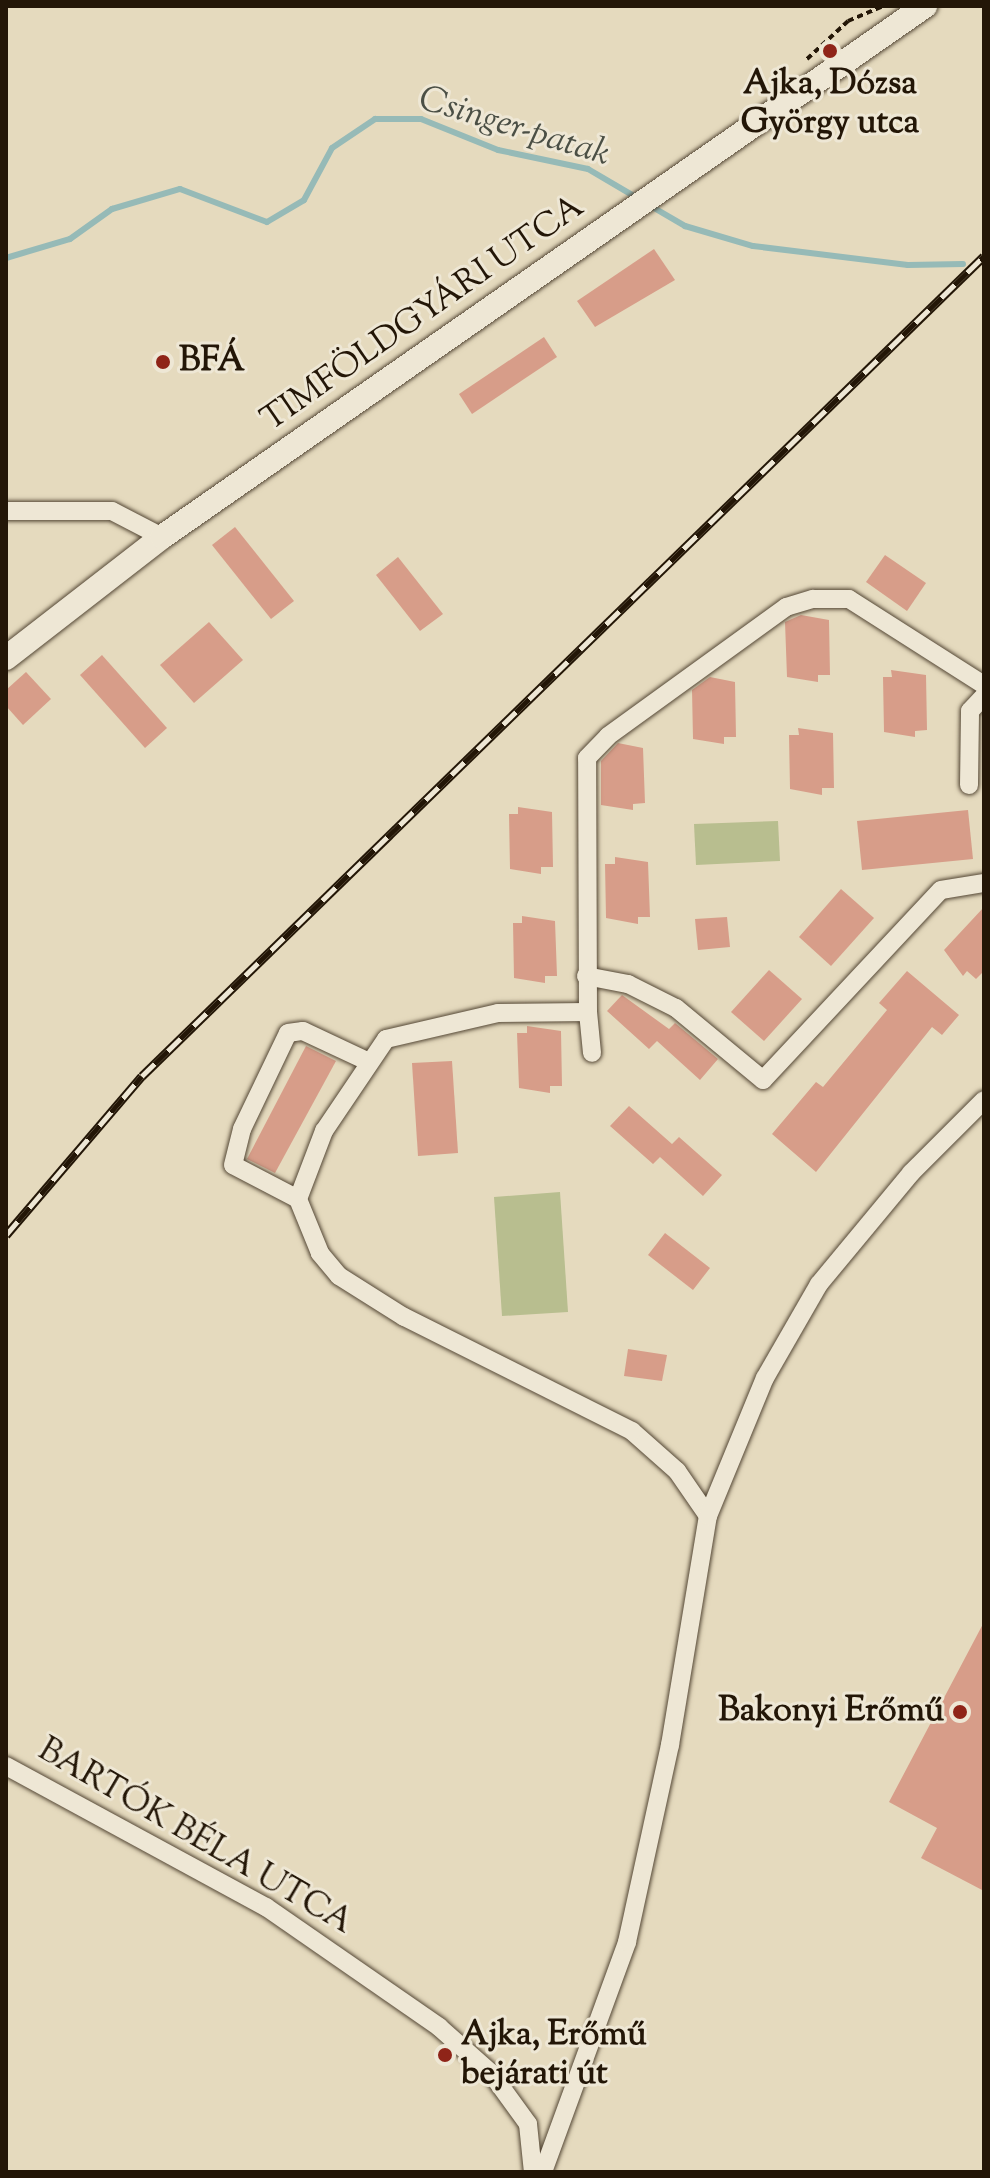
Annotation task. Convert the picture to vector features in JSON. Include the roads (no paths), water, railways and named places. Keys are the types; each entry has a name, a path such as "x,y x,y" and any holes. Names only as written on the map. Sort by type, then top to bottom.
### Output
{"main road":[{"name":"TIMFÖLDGYÁRI UTCA","path":"6,658 162,537 925,6"}],"street":[{"path":"6,511 112,511 162,537"},
{"path":"592,1053 586,976 587,758 621,727 786,607 813,599 849,599 984,685"},
{"path":"969,785 970,711 984,696"},
{"path":"586,976 628,984 676,1008 763,1080 941,890 984,883"},
{"path":"298,1199 324,1131 365,1060 386,1039 498,1013 588,1012"},
{"path":"365,1060 303,1031 288,1033 242,1129 233,1165 298,1199 320,1253 339,1276 404,1317 632,1431 677,1471 708,1516"},
{"path":"543,2172 627,1942 670,1745 708,1516 765,1378 819,1284 911,1173 984,1100"},
{"name":"BARTÓK BÉLA UTCA","path":"6,1766 266,1907 439,2027 491,2073 528,2124 533,2172"}],"waterway":[{"name":"Csinger-patak","path":"6,258 70,239 112,209 180,189 267,222 304,200 332,148 375,119 421,119 498,150 588,169 639,199"},
{"name":"Csinger-patak","path":"649,205 685,226 753,246 908,265 963,264"}],"railway":[{"path":"6,1235 142,1076 984,256"}],"place":[{"name":"Ajka, Dózsa György utca","path":"830,51"},
{"name":"BFÁ","path":"163,362"},
{"name":"Bakonyi Erőmű","path":"960,1712"},
{"name":"Ajka, Erőmű bejárati út","path":"445,2055"}]}
